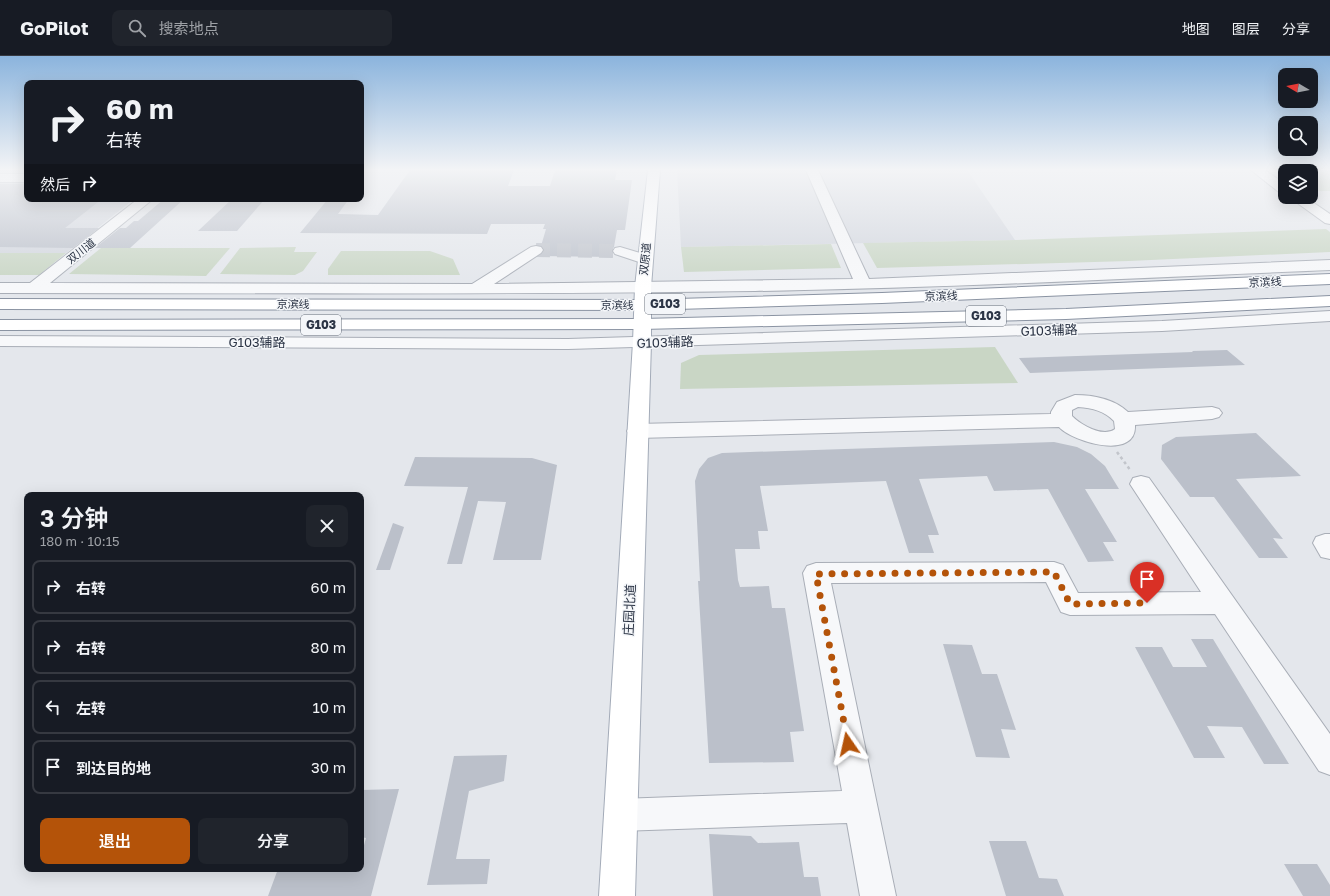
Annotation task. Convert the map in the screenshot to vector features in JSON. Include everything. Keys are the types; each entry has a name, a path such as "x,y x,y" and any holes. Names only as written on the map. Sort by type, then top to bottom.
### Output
{"main road":[{"name":"双原道","path":"642,324 642,288 650,209"},
{"name":"京滨线","path":"0,304 642,324 874,298 1330,279"},
{"name":"京滨线","path":"0,325 642,324 1058,314 1330,301"},
{"path":"1182,308 1301,318"},
{"name":"庄园北道","path":"617,896 642,324"}],"street":[{"name":"双川道","path":"34,288 133,209"},
{"path":"829,209 862,284"},
{"path":"1314,209 1330,220"},
{"path":"476,288 536,250"},
{"path":"620,251 645,260"},
{"path":"0,288 642,288 862,284 1067,277 1330,265"},
{"path":"1254,282 1330,265"},
{"name":"G103辅路","path":"0,341 568,344 642,324 1162,326 1330,316"},
{"path":"1080,401 1096,403 1107,407 1123,419 1126,425 1126,430 1122,435 1108,439 1092,437 1077,432 1064,420 1061,414 1062,408 1067,404 1080,401"},
{"path":"1123,419 1212,414"},
{"path":"637,431 1064,420"},
{"path":"1141,484 1330,760"},
{"path":"1330,543 1325,543 1330,550"},
{"path":"878,896 816,574 1054,572 1070,604 1223,603"},
{"path":"620,815 860,806"}],"path":[{"path":"1108,439 1141,484"}],"shaded area":[{"path":"0,209 121,209 66,253 0,253"},
{"path":"679,209 994,209 1015,240 681,247"}],"green space":[{"path":"1326,229 1330,232 1330,252 1129,261 877,268 863,243 1015,240"},
{"path":"831,244 841,268 684,272 681,247"},
{"path":"296,247 294,252 317,252 303,271 295,275 220,274 240,248"},
{"path":"101,248 230,248 206,276 69,274"},
{"path":"341,251 430,251 453,259 460,275 328,275 328,269"},
{"path":"0,253 66,253 39,275 0,275"},
{"path":"995,347 1018,383 680,389 681,363 699,355"}],"building":[{"path":"0,209 89,209 65,228 99,228 73,248 0,247"},
{"path":"152,209 173,209 130,248 95,248 120,228 126,228 134,221 138,221"},
{"path":"221,209 256,209 237,231 198,231"},
{"path":"320,209 342,209 338,214 378,215 382,209 628,209 625,230 617,230 614,247 612,250 613,257 539,256 544,251 541,246 546,229 543,229 545,224 491,224 487,234 300,233"},
{"path":"1227,350 1245,365 1030,373 1019,358 1193,352 1192,351"},
{"path":"1256,433 1301,476 1236,479 1283,539 1273,538 1288,558 1259,558 1214,497 1190,497 1161,459 1162,445 1176,437"},
{"path":"1054,442 1077,447 1091,454 1105,466 1119,489 1085,489 1117,542 1103,542 1114,561 1088,562 1048,489 994,491 987,476 919,479 939,535 928,535 934,553 909,553 886,481 760,486 768,531 758,531 760,549 735,549 738,580 740,587 769,586 772,608 785,608 804,731 790,732 794,762 709,763 698,581 700,581 695,481 699,469 708,458 722,453"},
{"path":"415,457 532,458 557,465 541,560 493,560 506,502 478,501 462,564 447,564 468,487 404,486"},
{"path":"393,523 404,527 390,570 376,570"},
{"path":"1191,639 1213,639 1289,764 1264,764 1242,727 1207,726 1225,758 1194,758 1135,647 1162,647 1173,667 1207,667"},
{"path":"943,644 972,645 982,674 997,674 1016,730 1001,729 1010,758 976,757"},
{"path":"507,755 504,781 469,791 456,859 490,859 487,884 427,885 454,756"},
{"path":"399,789 371,896 268,896 277,872 364,872 364,845 366,838 364,838 364,790"},
{"path":"709,834 751,836 758,843 799,842 804,877 818,877 821,896 713,896"},
{"path":"989,841 1026,841 1039,878 1057,879 1064,896 1006,896"},
{"path":"1284,864 1317,864 1330,885 1330,896 1303,896"}],"tunnel":[{"path":"536,250 620,251"}],"route":[{"path":"848,744 816,574 1054,572 1070,604 1147,603"}]}
